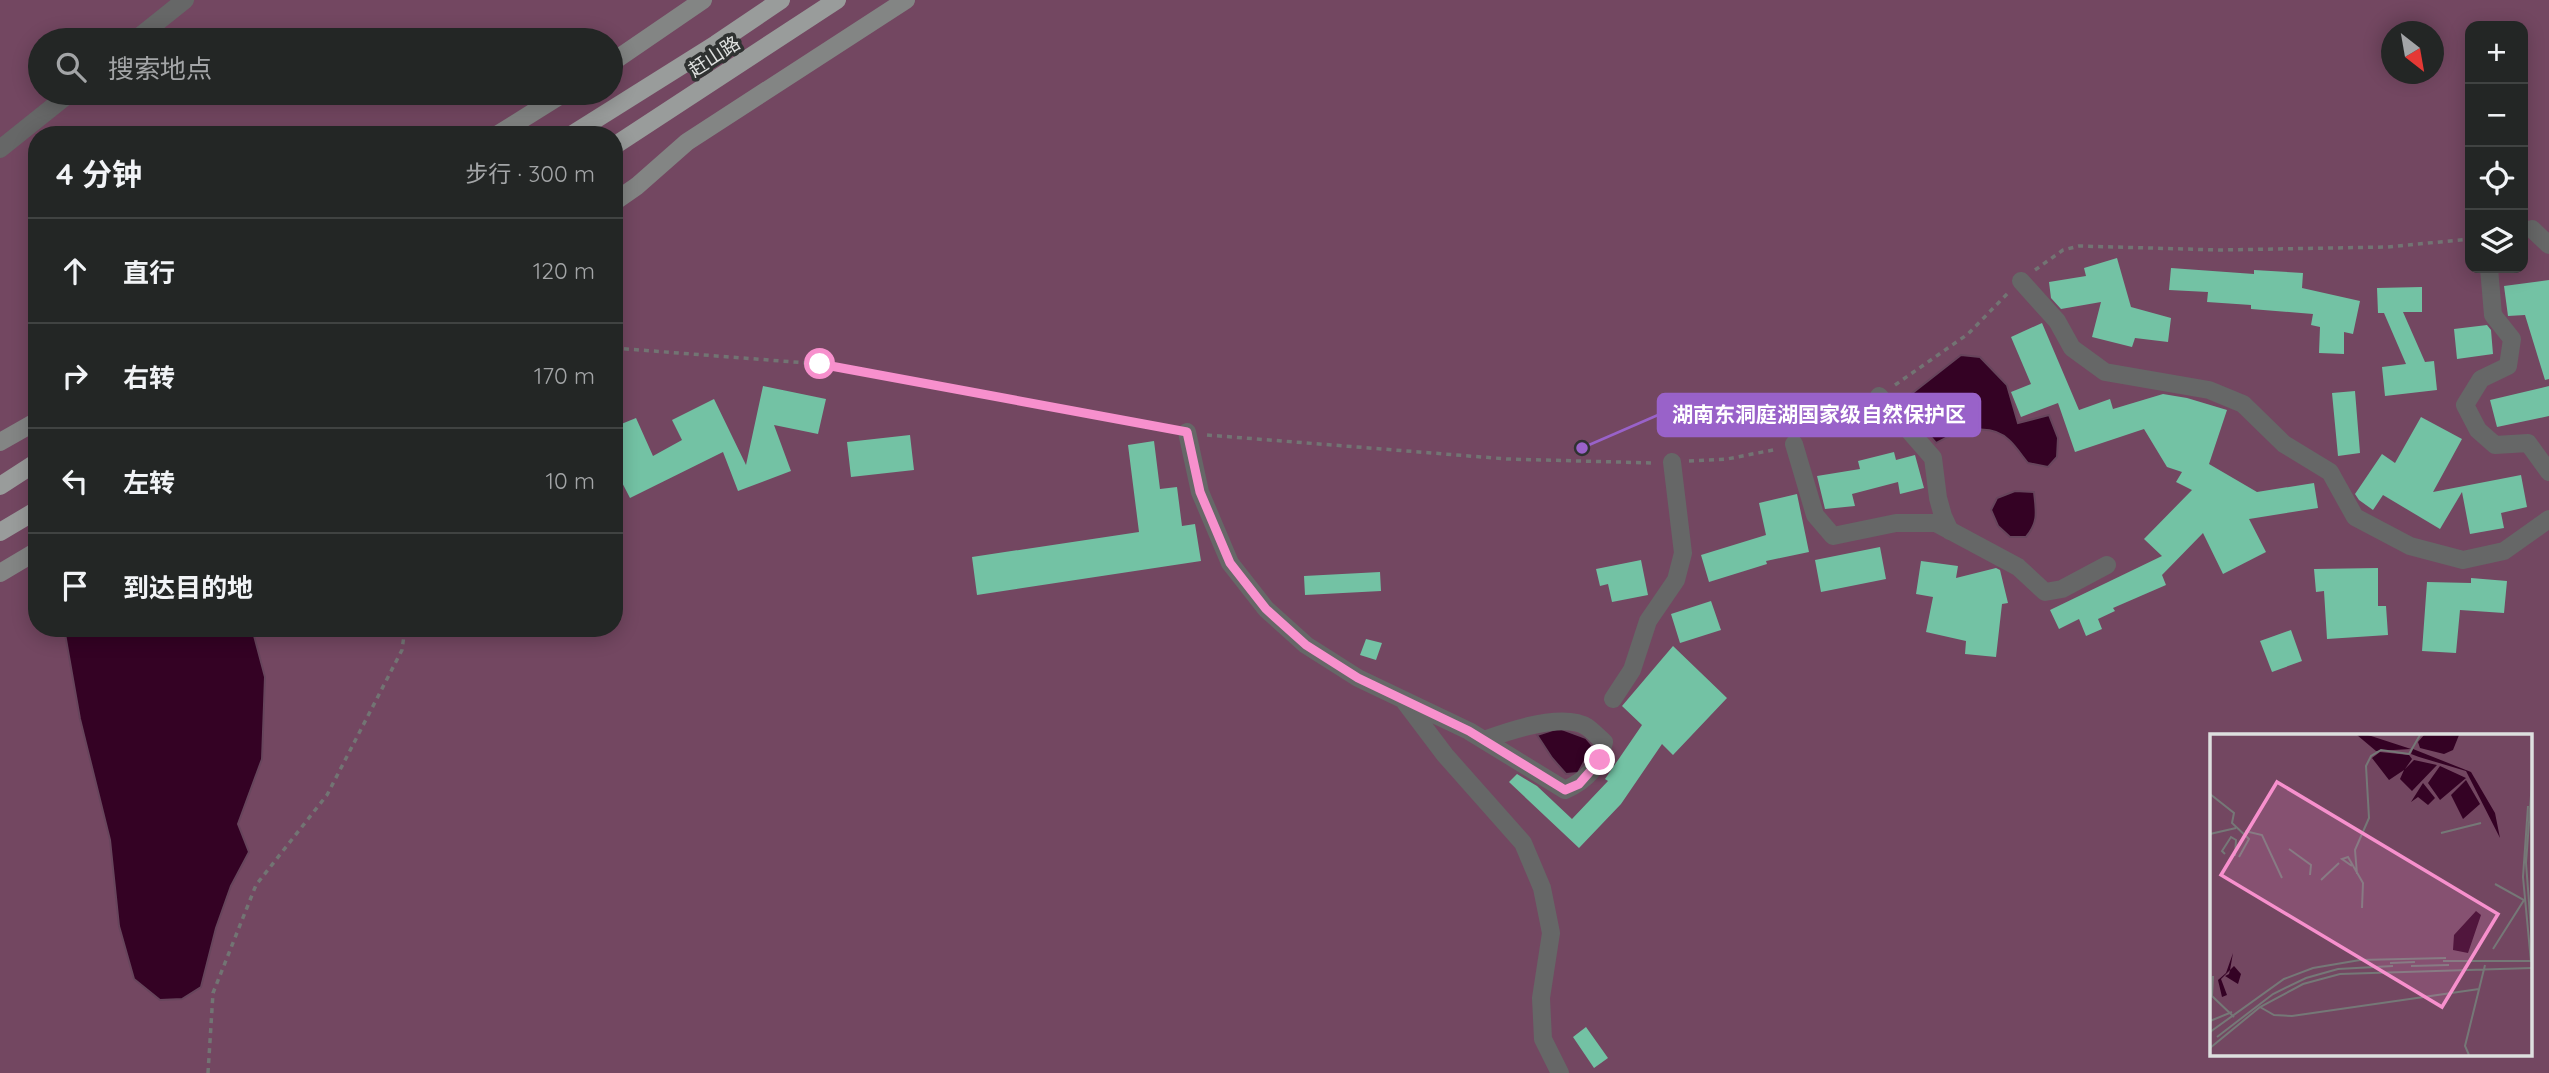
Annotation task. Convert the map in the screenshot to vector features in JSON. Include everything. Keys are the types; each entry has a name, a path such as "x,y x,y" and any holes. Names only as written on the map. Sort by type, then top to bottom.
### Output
{"main road":[{"path":"623,55 703,0"},
{"name":"赶山路","path":"623,102 781,0"},
{"name":"赶山路","path":"623,140 836,0"},
{"path":"623,196 687,142 906,0"},
{"path":"511,126 545,105"},
{"name":"赶山路","path":"585,126 619,105"},
{"path":"0,442 28,426"},
{"path":"0,486 28,468"},
{"path":"0,532 28,515"},
{"path":"0,573 28,556"}],"street":[{"path":"150,28 185,0"},
{"path":"29,126 55,105"},
{"path":"0,149 28,127"},
{"path":"2532,229 2549,245"},
{"path":"2489,273 2493,314 2512,339 2508,366 2481,379 2465,405 2478,430 2495,445 2528,443 2549,472"},
{"path":"2021,281 2057,321 2072,348 2105,372 2209,390 2243,404 2284,444 2330,472 2355,517 2410,546 2463,560 2504,551 2549,519"},
{"path":"1879,396 1933,458 1938,498 1950,531"},
{"path":"1187,432 1200,492 1230,563 1266,609 1306,645 1358,678 1484,740 1565,790 1579,784 1600,760 1604,742 1586,726 1566,722 1536,724 1484,740"},
{"path":"1794,443 1815,515 1833,536 1896,523 1936,523 2018,567 2045,592 2062,589 2107,565"},
{"path":"1613,699 1632,670 1648,621 1676,580 1683,553 1672,462"},
{"path":"1404,700 1445,755 1523,844 1542,888 1551,933 1541,998 1543,1039 1560,1073"}],"path":[{"path":"623,349 820,364 1187,432 1507,459 1672,462 1764,453 1794,443 1838,421 1968,334 2021,281 2063,250 2079,246 2219,250 2388,247 2465,239"},
{"path":"208,1073 214,993 256,885 327,794 402,650 404,637"}],"shaded area":[{"path":"0,0 2549,0 2549,1073 0,1073"},
{"path":"1961,355 1980,357 2007,385 2018,423 2049,415 2058,438 2057,457 2048,467 2028,463 2010,441 1993,431 1964,432 1936,443 1901,402"},
{"path":"2015,491 2034,492 2035,521 2026,537 2010,537 1998,526 1991,510 1997,498"},
{"path":"66,637 254,637 265,677 262,759 238,824 249,852 231,886 216,928 201,987 182,999 160,1000 134,979 119,926 110,840 80,719"},
{"path":"1559,728 1586,738 1593,746 1578,773 1566,774 1537,735"}],"building":[{"path":"2117,258 2131,307 2171,318 2168,342 2135,338 2132,347 2092,337 2101,302 2061,309 2051,298 2049,282 2086,276 2084,268"},
{"path":"2171,268 2254,274 2254,270 2303,273 2302,288 2360,301 2353,334 2344,332 2344,354 2319,353 2320,327 2311,325 2313,314 2207,302 2208,292 2169,290"},
{"path":"2549,280 2549,379 2545,380 2525,315 2508,316 2504,286"},
{"path":"2422,287 2422,312 2403,312 2425,362 2434,361 2437,390 2385,396 2382,367 2406,364 2384,313 2378,313 2377,288"},
{"path":"2042,323 2079,410 2110,399 2113,409 2163,394 2227,410 2209,464 2257,492 2314,483 2318,508 2249,519 2266,552 2223,574 2203,533 2162,575 2166,585 2113,608 2115,611 2098,619 2102,629 2086,636 2079,619 2059,629 2050,610 2162,556 2144,539 2192,490 2176,482 2182,472 2167,467 2144,429 2075,452 2058,403 2021,417 2011,392 2031,384 2011,337"},
{"path":"2487,325 2491,330 2493,354 2457,359 2454,329"},
{"path":"763,386 826,399 818,434 774,425 791,471 738,491 723,452 630,498 623,484 623,423 636,418 653,456 682,440 672,420 714,399 746,465"},
{"path":"2549,386 2549,416 2497,427 2490,400"},
{"path":"2355,391 2360,453 2338,456 2332,393"},
{"path":"2421,417 2462,439 2433,492 2521,475 2527,507 2501,513 2504,528 2470,534 2462,492 2440,529 2383,495 2373,510 2359,500 2355,494 2382,454 2395,463"},
{"path":"910,435 914,470 851,477 847,442"},
{"path":"1154,441 1160,489 1177,487 1182,526 1195,524 1201,561 977,595 972,557 1139,532 1128,445"},
{"path":"1894,452 1896,460 1915,455 1924,488 1900,494 1898,482 1852,494 1855,506 1825,509 1817,476 1860,469 1858,461"},
{"path":"1797,494 1809,552 1766,561 1767,564 1709,582 1701,555 1766,535 1759,503"},
{"path":"1880,547 1886,579 1821,592 1815,560"},
{"path":"1641,560 1648,595 1612,602 1608,584 1600,586 1596,569"},
{"path":"1921,561 1958,566 1956,578 1996,568 2000,570 2008,603 2002,604 1996,657 1965,654 1966,641 1926,632 1933,597 1916,594"},
{"path":"2378,568 2378,606 2386,606 2388,635 2327,639 2324,591 2316,592 2314,569"},
{"path":"1380,572 1381,591 1305,595 1304,576"},
{"path":"2471,578 2507,581 2504,613 2460,610 2456,653 2422,651 2427,582 2471,583"},
{"path":"1711,601 1721,630 1680,643 1671,614"},
{"path":"2291,630 2302,661 2272,672 2260,641"},
{"path":"1366,639 1382,643 1376,660 1360,655"},
{"path":"1673,646 1727,698 1673,755 1662,744 1621,804 1579,848 1509,782 1517,774 1537,786 1572,819 1608,781 1605,779 1642,725 1622,706"},
{"path":"1586,1027 1608,1058 1594,1068 1573,1037"}],"place":[{"name":"湖南东洞庭湖国家级自然保护区","path":"1582,448"}],"route":[{"path":"820,364 1187,432 1200,492 1230,563 1266,609 1306,645 1358,678 1469,731 1565,790 1579,784 1600,760"}]}
